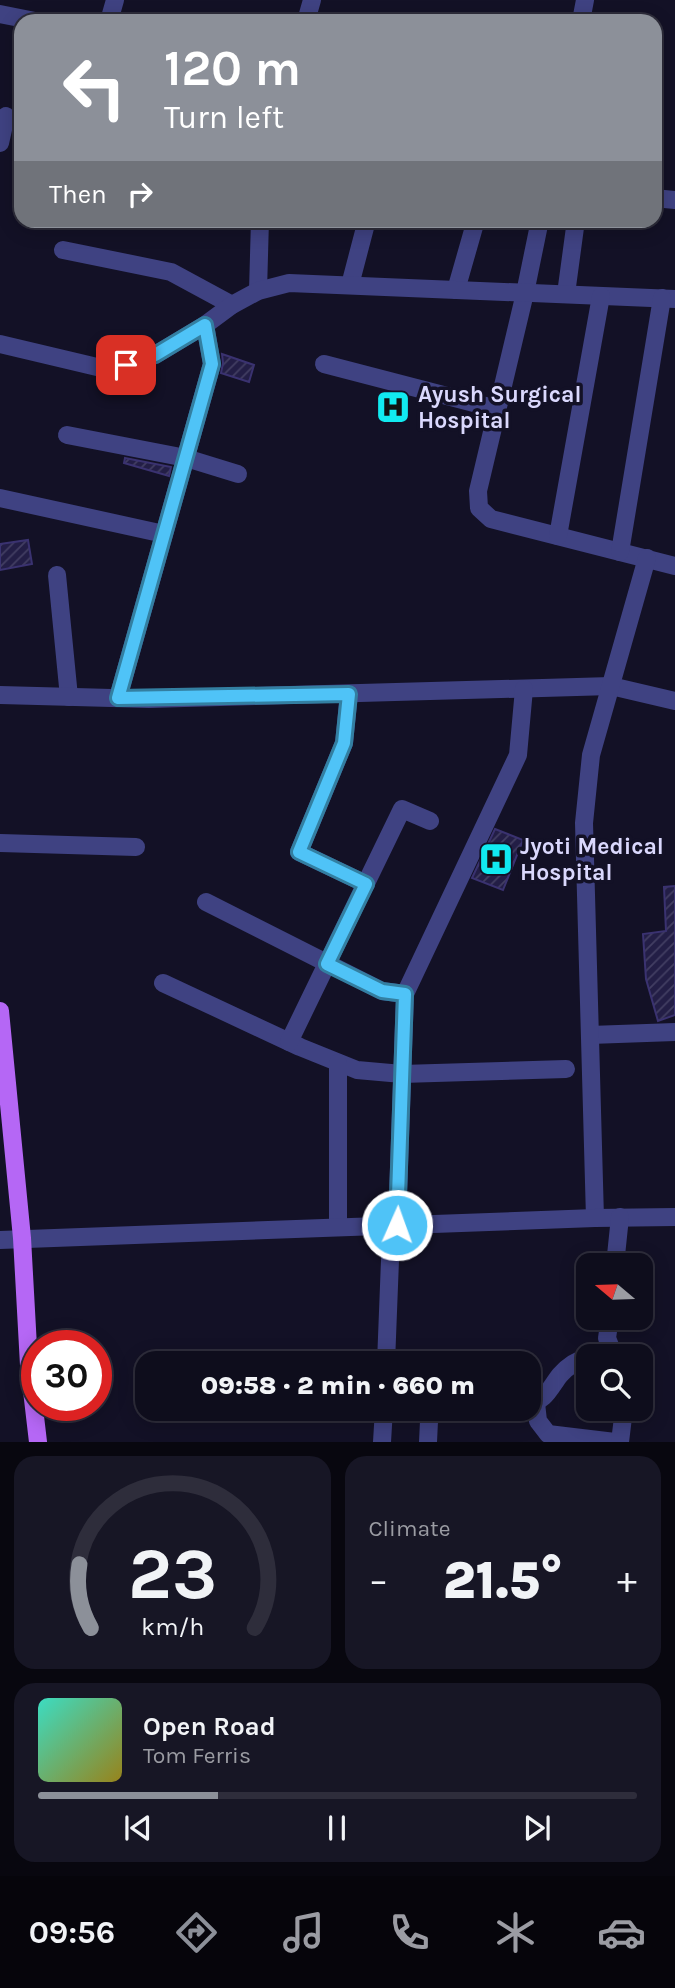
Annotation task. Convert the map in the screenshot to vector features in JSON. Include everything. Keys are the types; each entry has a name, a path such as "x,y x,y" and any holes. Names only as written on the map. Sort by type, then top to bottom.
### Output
{"main road":[{"path":"0,1011 22,1238 29,1366 38,1442"}],"street":[{"path":"0,143 9,117"},
{"path":"258,291 260,228"},
{"path":"350,285 365,228"},
{"path":"456,290 474,228"},
{"path":"538,228 478,491 479,508 491,519 675,564"},
{"path":"566,294 575,228"},
{"path":"63,250 171,272 232,305"},
{"path":"0,344 97,367 126,365 155,355 258,291 289,283 669,299 620,551"},
{"path":"558,536 601,296"},
{"path":"118,698 212,364 205,325"},
{"path":"324,364 497,409"},
{"path":"67,435 186,458 238,474"},
{"path":"0,498 164,534"},
{"path":"595,1218 584,823 592,755 647,558"},
{"path":"57,575 68,697"},
{"path":"0,695 118,698 611,686 675,701"},
{"path":"386,1351 390,1260 397,1225 405,994 518,755 524,689"},
{"path":"349,694 344,743 299,852 366,884"},
{"path":"289,1042 402,809 430,821"},
{"path":"0,843 136,847"},
{"path":"206,902 382,991 405,994"},
{"path":"163,983 289,1042 357,1070 402,1074 566,1069"},
{"path":"590,1035 675,1032"},
{"path":"338,1063 338,1227"},
{"path":"616,1253 620,1217"},
{"path":"0,1240 675,1217"},
{"path":"541,1398 559,1376 576,1362"},
{"path":"382,1442 383,1421"},
{"path":"428,1442 429,1421"},
{"path":"538,1421 548,1434 617,1442 621,1421"}],"building":[{"path":"222,354 254,365 249,382 221,373"},
{"path":"125,458 171,467 169,476 124,463"},
{"path":"28,540 32,564 0,570 0,544"},
{"path":"495,829 523,840 503,890 472,878"},
{"path":"675,886 675,1015 658,1021 646,979 643,934 666,931 664,887"}],"place":[{"name":"Ayush Surgical Hospital","path":"393,407"},
{"name":"Jyoti Medical Hospital","path":"496,859"}],"route":[{"path":"126,365 155,355 205,325 212,364 118,698 349,694 344,743 299,852 366,884 327,964 382,991 405,994 397,1225"}]}
